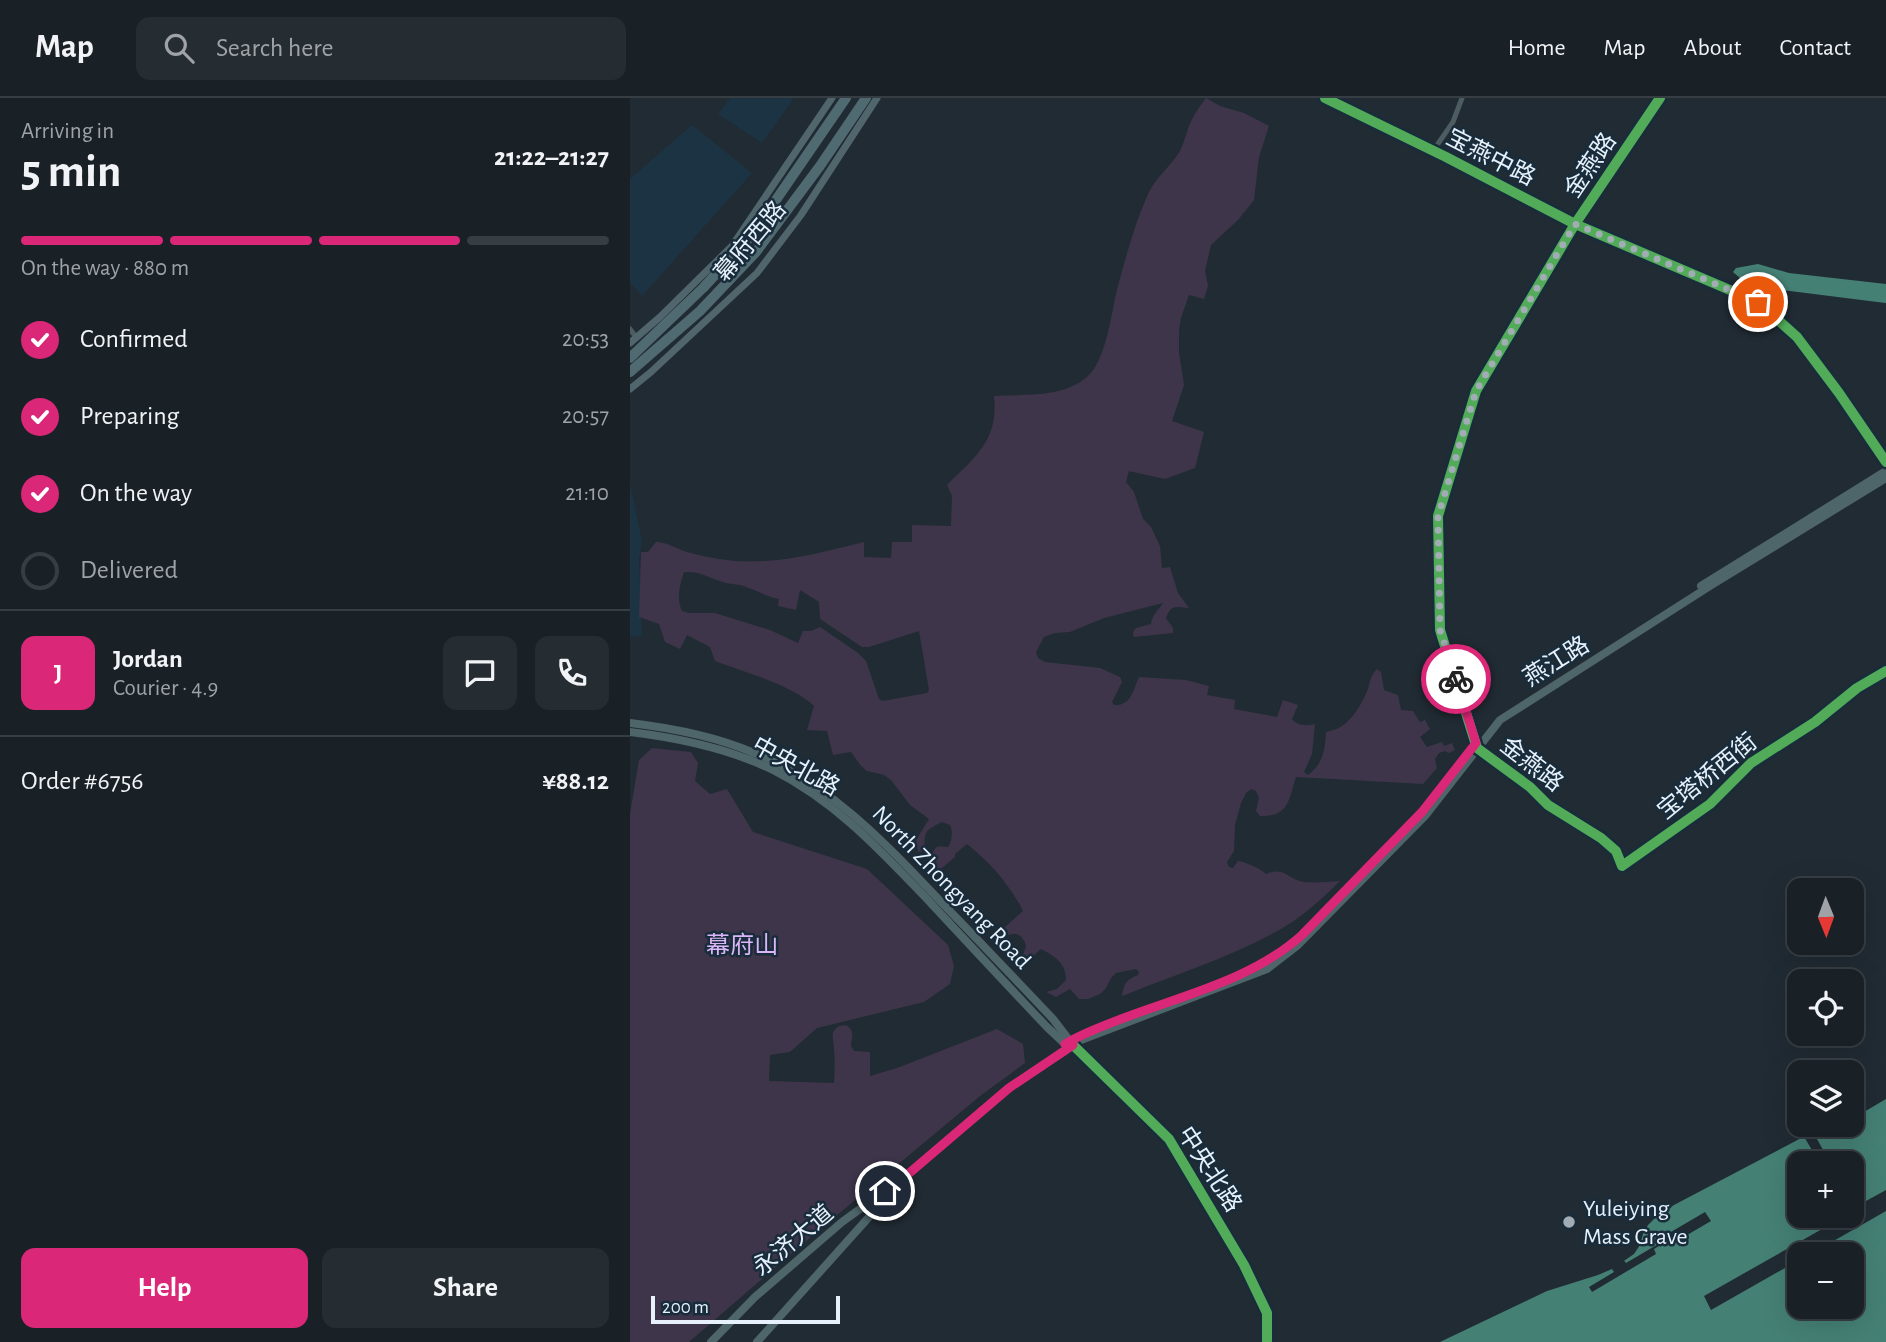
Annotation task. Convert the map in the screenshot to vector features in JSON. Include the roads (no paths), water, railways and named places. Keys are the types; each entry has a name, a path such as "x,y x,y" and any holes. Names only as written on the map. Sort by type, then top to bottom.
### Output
{"highway":[{"name":"幕府西路","path":"630,358 704,288 752,235 846,98"},
{"name":"幕府西路","path":"630,372 700,310 756,252 866,98"}],"main road":[{"name":"幕府西路","path":"633,340 732,246 832,98"},
{"name":"幕府西路","path":"630,390 757,273 801,215 877,98"},
{"path":"1477,746 1497,717 1714,577 1886,471"},
{"name":"燕江路","path":"1070,1043 1267,969 1298,946 1425,816 1477,746 1500,720 1886,478"},
{"name":"North Zhongyang Road","path":"630,723 694,734 731,744 777,764 827,793 889,847 1053,1019 1070,1043"},
{"name":"中央北路","path":"630,732 692,741 728,752 774,771 822,800 846,817 883,853 1008,987 1070,1043"},
{"name":"永济大道","path":"711,1342 755,1297 842,1222 907,1175 1009,1088 1070,1043"},
{"name":"永济大道","path":"757,1342 907,1175"}],"street":[{"name":"宝燕中路","path":"1325,98 1575,224 1758,302 1797,337 1886,462"},
{"path":"1433,151 1453,122 1462,98"},
{"name":"金燕路","path":"1622,866 1616,851 1601,838 1548,805 1530,787 1477,746 1440,630 1438,516 1476,391 1575,224 1660,98"},
{"path":"630,328 633,340"},
{"name":"宝塔桥西街","path":"1622,866 1710,804 1751,763 1815,722 1857,688 1886,671"},
{"name":"中央北路","path":"1070,1043 1169,1139 1244,1265 1267,1313 1267,1341"}],"waterway":[{"path":"1767,283 1886,298"}],"place":[{"name":"Yuleiying Mass Grave","path":"1569,1222"}],"park label":[{"name":"幕府山","path":"742,945"}]}
